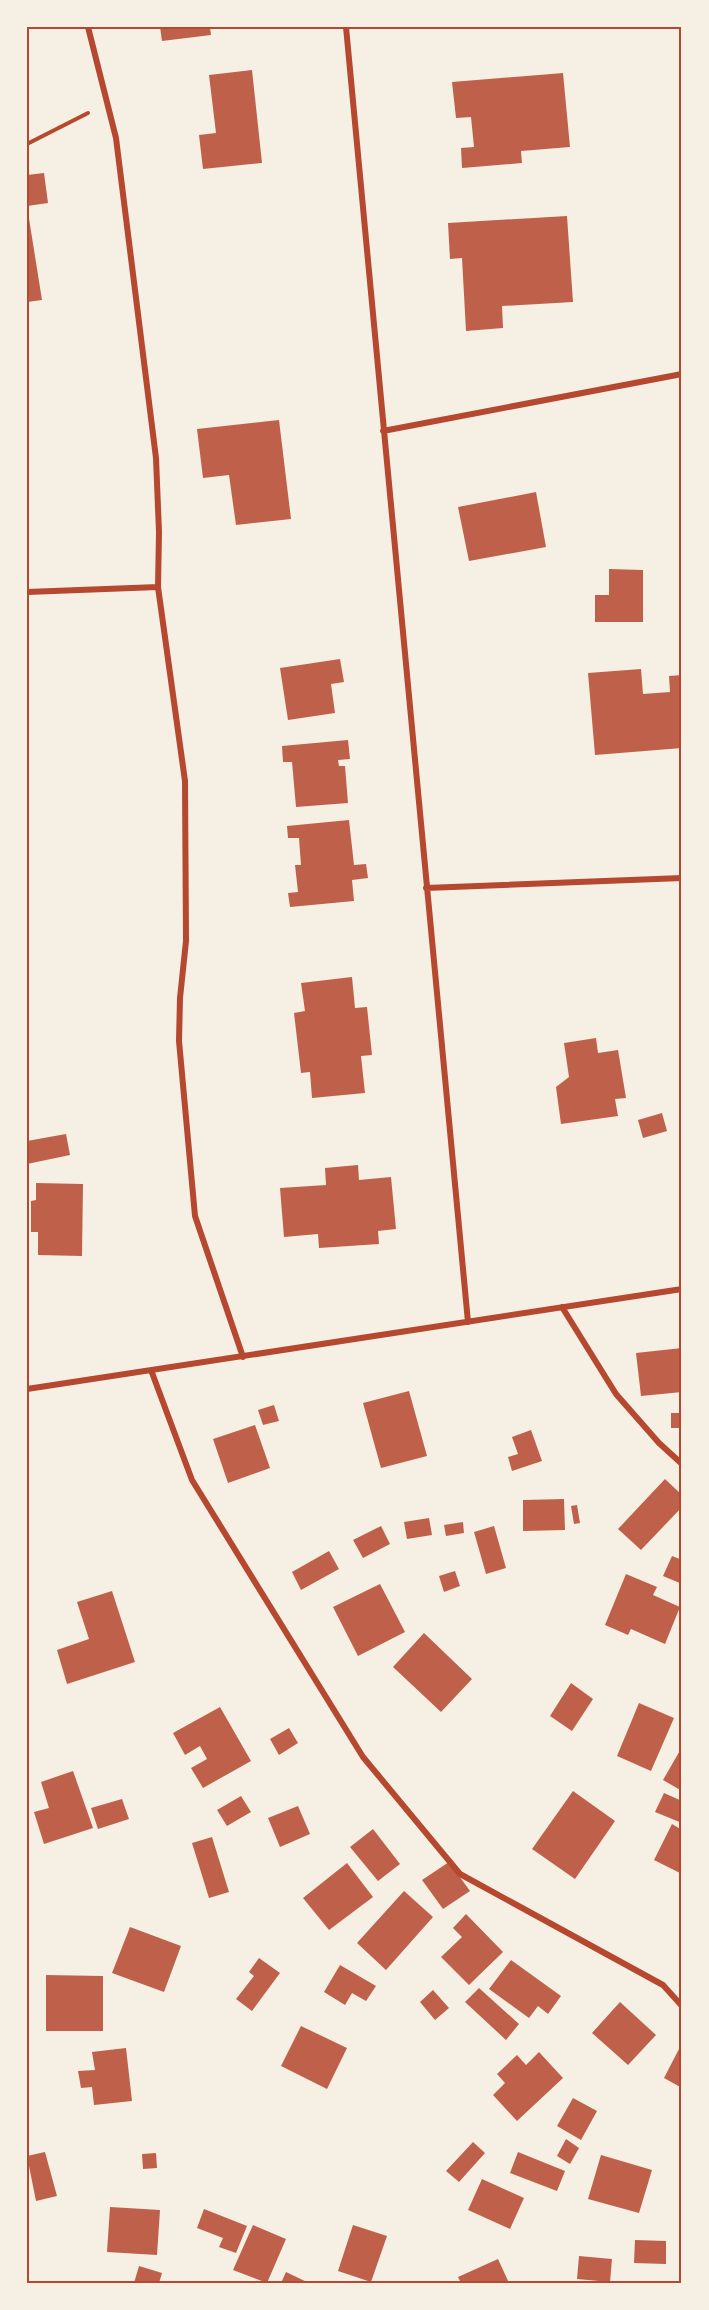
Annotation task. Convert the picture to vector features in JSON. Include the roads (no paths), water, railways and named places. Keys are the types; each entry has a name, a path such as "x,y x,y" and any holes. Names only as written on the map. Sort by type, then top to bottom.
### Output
{"street":[{"path":"88,27 116,138 156,458 159,532 158,587 185,781 186,941 180,998 179,1041 195,1216 243,1357"},
{"path":"346,27 382,431 468,1322"},
{"path":"382,431 682,374"},
{"path":"27,592 158,587"},
{"path":"426,888 682,878"},
{"path":"27,1389 682,1289"},
{"path":"562,1307 616,1394 659,1443 682,1464"},
{"path":"152,1370 192,1480 363,1757 460,1874 663,1985 682,2006"}]}
